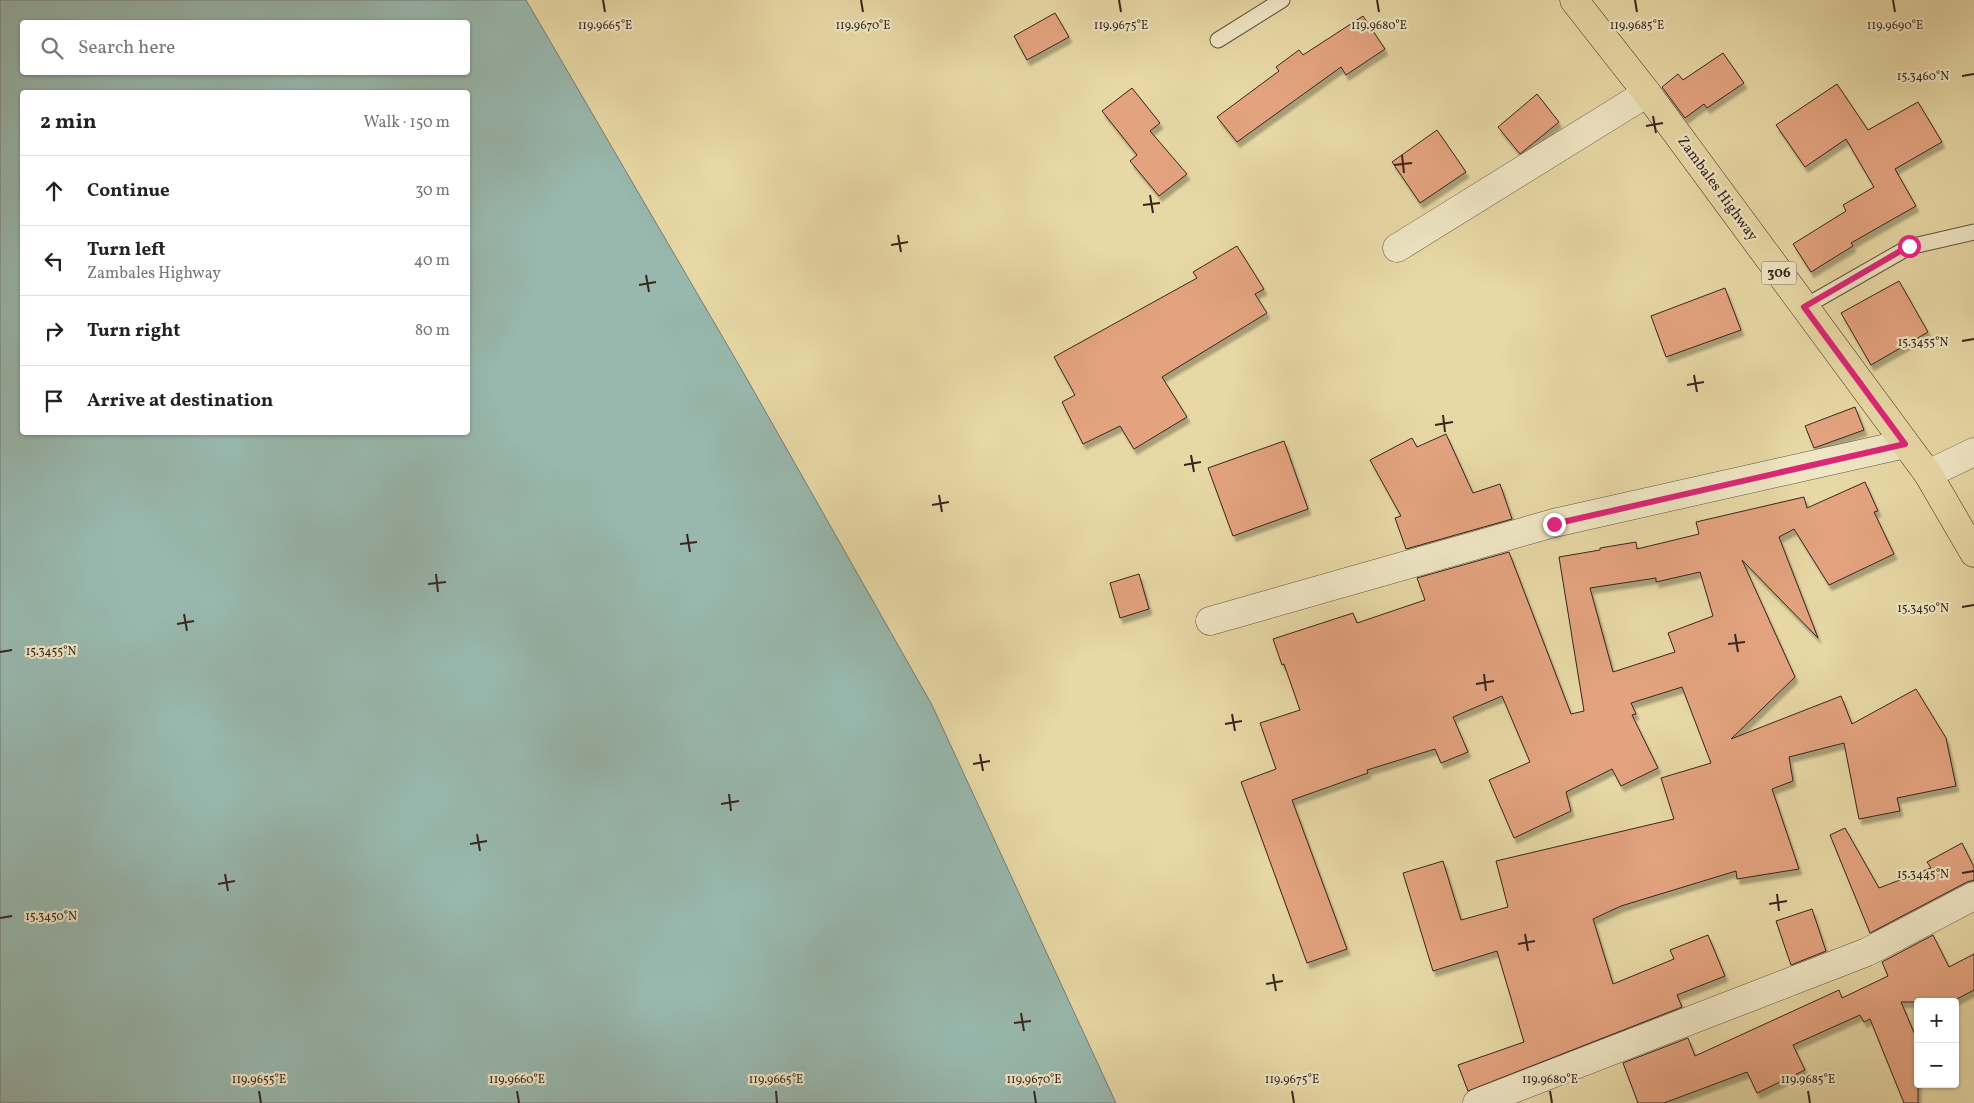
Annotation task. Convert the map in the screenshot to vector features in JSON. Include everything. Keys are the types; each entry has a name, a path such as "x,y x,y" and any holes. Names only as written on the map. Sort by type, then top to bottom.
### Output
{"main road":[{"name":"Zambales Highway","path":"1574,0 1647,94 1928,474 1974,553"}],"street":[{"path":"1397,248 1647,94"},
{"path":"1210,620 1554,524 1905,444"},
{"path":"1928,474 1974,452"},
{"path":"1477,1103 1867,952 1974,896"}],"lane":[{"path":"1218,40 1282,0"},
{"path":"1804,307 1909,246 1974,232"}],"water":[{"path":"0,0 526,0 743,372 932,705 1116,1103 0,1103"}],"building":[{"path":"1055,13 1069,37 1027,60 1014,36"},
{"path":"1363,16 1385,49 1346,75 1341,67 1237,142 1217,117 1279,71 1276,67 1299,50 1303,55"},
{"path":"1723,53 1744,83 1707,108 1704,104 1685,118 1662,87 1678,74 1683,80"},
{"path":"1837,84 1868,130 1918,102 1942,142 1895,169 1916,206 1851,243 1853,246 1811,272 1793,244 1846,211 1843,205 1874,187 1846,139 1805,167 1776,125"},
{"path":"1132,88 1160,123 1150,131 1187,174 1159,196 1130,161 1137,155 1102,111"},
{"path":"1537,94 1559,122 1520,154 1498,127"},
{"path":"1437,130 1466,172 1420,203 1392,162"},
{"path":"1237,246 1264,289 1255,294 1267,313 1162,377 1187,417 1134,449 1120,426 1083,444 1062,402 1075,395 1054,357 1197,278 1193,272"},
{"path":"1899,281 1928,332 1871,365 1841,313"},
{"path":"1725,288 1741,330 1666,357 1651,316"},
{"path":"1855,407 1864,430 1814,448 1805,426"},
{"path":"1446,434 1473,493 1500,484 1512,519 1406,549 1395,518 1401,516 1370,460 1412,438 1417,447"},
{"path":"1284,441 1308,509 1233,536 1208,468"},
{"path":"1865,482 1878,511 1874,512 1894,554 1829,585 1794,529 1779,537 1818,638 1742,560 1795,677 1731,739 1841,696 1852,724 1916,689 1946,738 1956,786 1897,798 1900,811 1859,819 1844,743 1789,757 1793,781 1772,789 1799,869 1737,879 1736,871 1621,906 1593,919 1613,984 1674,959 1670,950 1708,935 1725,976 1677,995 1682,1007 1468,1091 1458,1065 1524,1042 1497,951 1433,971 1403,873 1443,861 1461,920 1508,907 1496,861 1674,819 1661,778 1711,763 1682,687 1631,703 1636,714 1632,715 1658,768 1621,786 1612,769 1566,792 1571,811 1514,838 1489,780 1530,762 1502,696 1453,717 1468,752 1441,763 1435,749 1367,770 1368,773 1292,800 1347,949 1307,963 1241,782 1276,769 1260,723 1300,710 1273,639 1353,613 1357,623 1425,600 1417,578 1509,552 1571,714 1584,711 1559,557 1636,542 1637,549 1699,534 1696,522 1804,497 1807,508","holes":["1700,572 1713,616 1668,633 1675,652 1613,672 1590,588 1656,578 1656,582"]},
{"path":"1139,574 1149,609 1120,618 1110,583"},
{"path":"1845,828 1879,888 1931,868 1927,862 1962,843 1974,867 1974,880 1870,933 1830,835"},
{"path":"1812,909 1826,951 1791,965 1776,921"},
{"path":"1933,935 1949,967 1974,954 1974,990 1959,998 1914,998 1914,1002 1901,1002 1914,1033 1914,1088 1918,1088 1918,1103 1904,1103 1870,1019 1864,1022 1860,1015 1793,1045 1805,1070 1757,1093 1747,1072 1664,1103 1638,1103 1623,1063 1688,1038 1695,1056 1839,990 1842,998 1888,976 1882,962"}],"route":[{"path":"1554,524 1905,444 1804,307 1909,246"}]}
